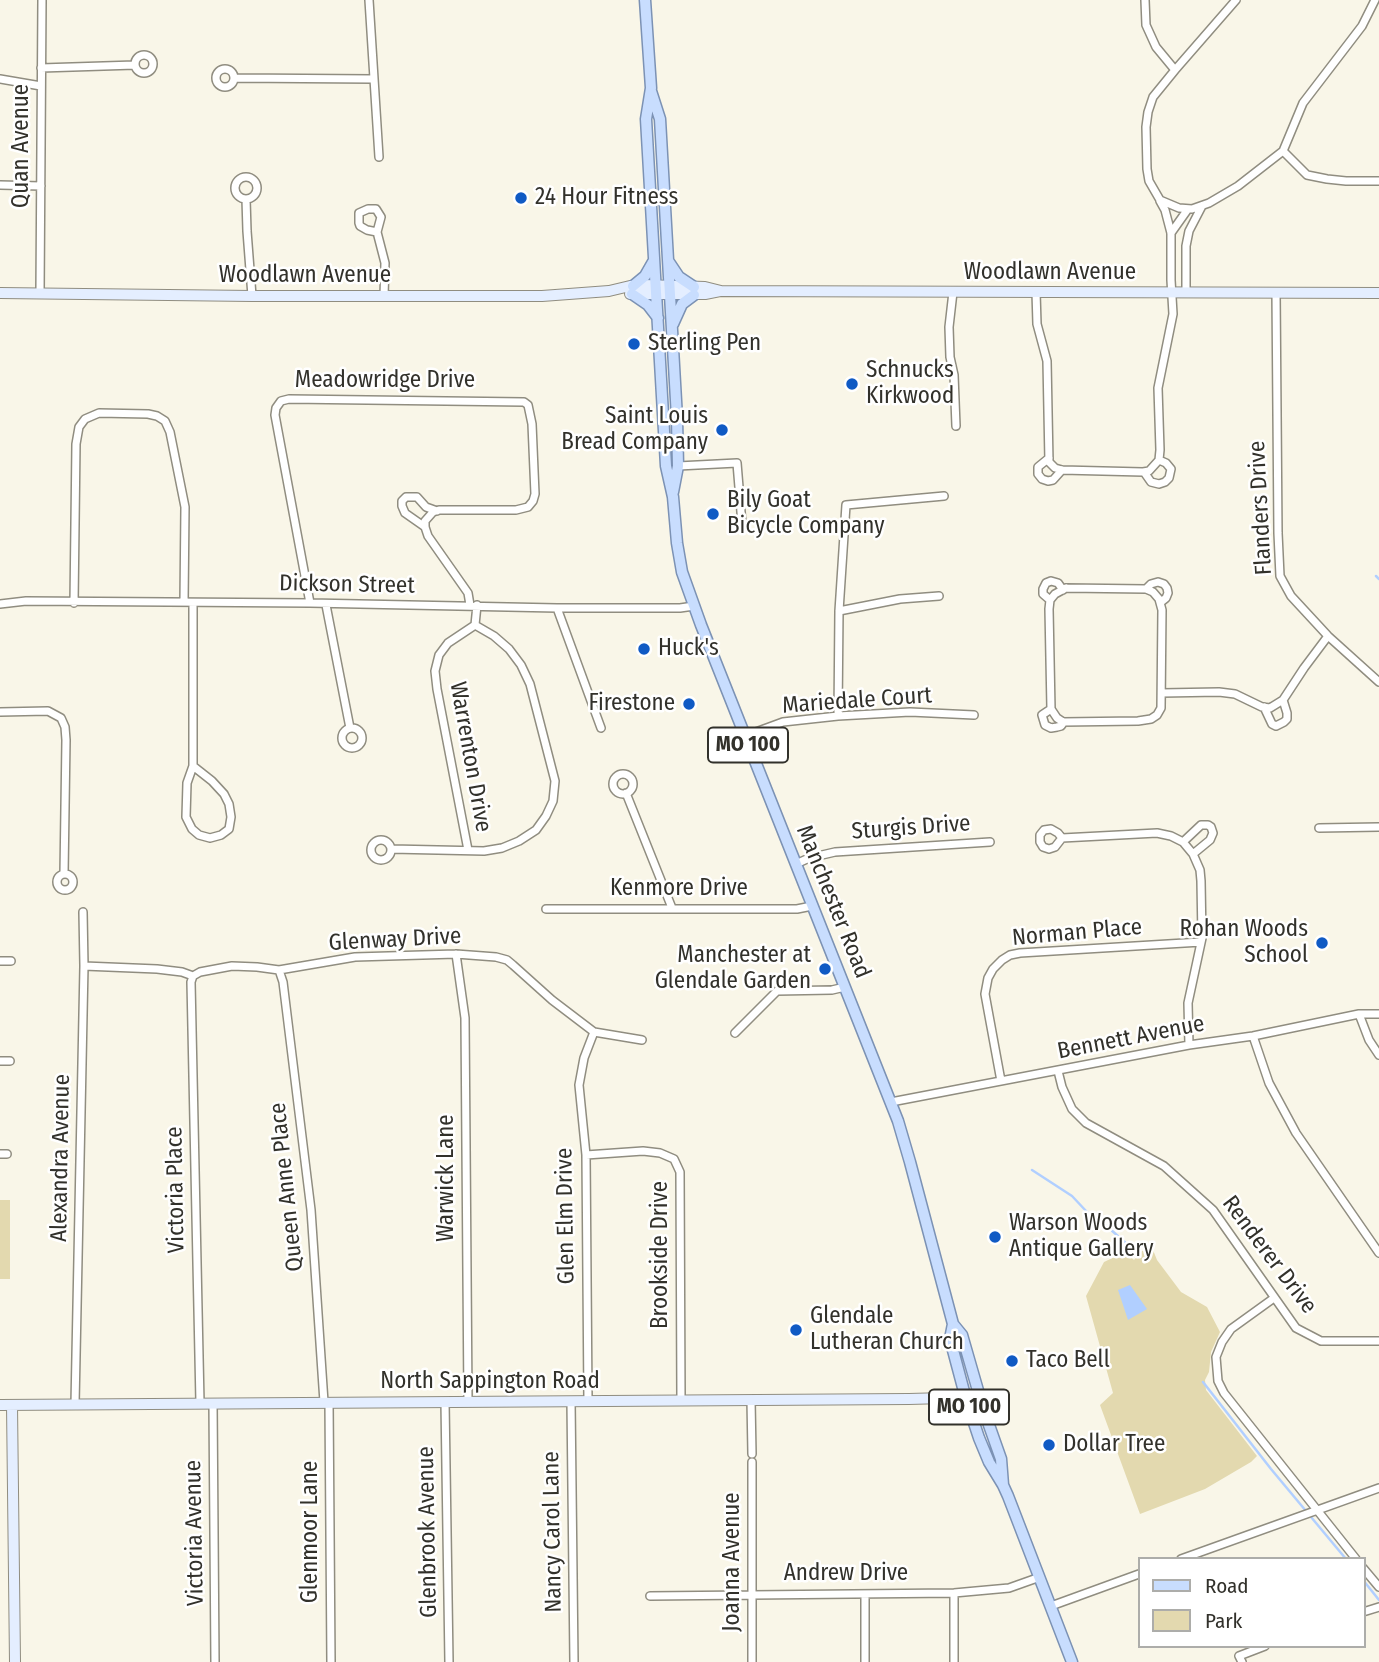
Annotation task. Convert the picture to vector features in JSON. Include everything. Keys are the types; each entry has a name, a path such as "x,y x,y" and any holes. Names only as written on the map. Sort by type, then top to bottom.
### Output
{"main road":[{"name":"Manchester Road","path":"645,0 651,88 660,118 670,290 678,466 673,497"},
{"name":"Manchester Road","path":"651,88 646,119 657,318 666,466 673,497 679,558 694,606 891,1101 953,1324 962,1335 1001,1459 1003,1485"},
{"path":"654,259 633,290 657,318"},
{"path":"668,260 679,277 694,290 682,304 671,327"},
{"name":"Manchester Road","path":"953,1324 950,1339 966,1398 989,1462 1003,1485 1072,1662"}],"street":[{"name":"Quan Avenue","path":"40,293 42,0"},
{"path":"369,0 379,157"},
{"path":"1145,0 1146,24 1156,47 1175,70"},
{"path":"1036,292 1037,324 1047,360 1049,461 1055,468 1062,470 1144,472 1152,469 1159,460 1158,388 1173,314 1171,233 1165,210 1149,181 1147,169 1148,112 1153,97 1236,0"},
{"path":"1160,200 1178,208 1202,206 1238,186 1283,151 1303,103 1362,26 1375,0"},
{"path":"41,68 135,65"},
{"path":"234,78 373,79"},
{"path":"0,79 41,86"},
{"path":"1283,151 1307,175 1327,180 1379,181"},
{"path":"0,185 41,186"},
{"path":"246,199 252,296"},
{"path":"1186,292 1186,246 1189,231 1202,206"},
{"path":"1171,233 1188,209"},
{"path":"377,232 386,263 384,296"},
{"name":"Woodlawn Avenue","path":"0,293 542,296 633,290 694,290 705,287 721,290 1379,293"},
{"path":"953,292 949,327 956,426"},
{"name":"Flanders Drive","path":"1276,292 1280,576 1291,596 1328,636 1379,682"},
{"name":"Meadowridge Drive","path":"310,603 275,415 275,408 281,401 516,401 528,405 532,424 535,494 528,507 516,510 437,511"},
{"path":"74,603 76,444 79,427 85,419 99,413 158,416 165,421 170,432 185,508 193,766 187,783 186,817 192,829 199,835 210,838 221,835 229,829 229,804 212,781 193,766"},
{"path":"1049,458 1038,467 1038,474 1042,479 1053,480 1062,470"},
{"path":"1144,472 1152,482 1159,484 1170,478 1171,470 1159,460"},
{"path":"678,466 737,463 742,524"},
{"path":"838,716 839,611 846,505 944,496"},
{"path":"425,527 405,513 402,501 406,497 417,497 426,507 437,511"},
{"path":"391,849 484,851 502,848 536,830 553,801 555,781 530,684 509,649 475,625 473,606 468,593 428,536 425,527 428,516 437,511"},
{"path":"1146,589 1158,582 1164,584 1168,593 1161,602"},
{"path":"1051,709 1042,715 1045,725 1051,728 1061,726 1061,720 1051,709 1049,608 1056,595 1072,588 1146,589 1153,592 1161,602 1162,610 1162,693 1161,708 1157,715 1138,722 1061,720"},
{"path":"839,611 900,599 939,596"},
{"name":"Dickson Street","path":"0,604 26,601 557,608 694,606"},
{"path":"326,604 350,728"},
{"path":"557,608 601,728"},
{"name":"Warrenton Drive","path":"468,850 435,671 439,655 448,643 475,625"},
{"path":"1162,693 1235,694 1269,708 1283,700 1328,636"},
{"path":"1264,708 1272,724 1276,726 1287,719 1283,700"},
{"path":"0,712 48,711 61,718 65,727 64,874"},
{"name":"Mariedale Court","path":"745,736 783,722 838,716 910,712 974,715"},
{"path":"626,793 672,908"},
{"path":"1183,842 1201,825 1210,827 1213,833 1210,840 1193,854"},
{"path":"1319,828 1379,827"},
{"path":"1062,838 1157,833 1183,842 1193,854 1200,870 1201,942 1188,1003 1189,1045"},
{"name":"Sturgis Drive","path":"796,864 835,852 990,842"},
{"name":"Kenmore Drive","path":"546,909 797,909 813,906"},
{"name":"Alexandra Avenue","path":"75,1404 83,912"},
{"name":"Norman Place","path":"1001,1082 985,994 988,978 1002,960 1020,953 1201,942"},
{"name":"Glenway Drive","path":"84,966 157,969 193,976 200,972 232,966 279,970 355,957 456,954 496,957 507,960 552,1000 594,1032 642,1040"},
{"name":"Warwick Lane","path":"456,954 465,1018 468,1402"},
{"path":"0,961 11,961"},
{"name":"Queen Anne Place","path":"279,970 283,982 311,1210 326,1402"},
{"name":"Victoria Place","path":"193,976 200,1404"},
{"path":"735,1033 777,991 832,990 845,987"},
{"path":"1359,1014 1369,1040 1379,1055"},
{"name":"Bennett Avenue","path":"891,1101 1189,1045 1253,1037 1359,1014 1379,1014"},
{"name":"Glen Elm Drive","path":"588,1401 586,1155 579,1085 584,1058 594,1032"},
{"path":"1253,1037 1269,1083 1296,1133 1379,1252"},
{"path":"0,1061 10,1061"},
{"name":"Renderer Drive","path":"1058,1071 1072,1109 1086,1123 1164,1166 1213,1210 1296,1328 1321,1341 1379,1341"},
{"name":"Brookside Drive","path":"586,1155 643,1151 660,1153 674,1158 680,1172 681,1400"},
{"path":"1274,1298 1230,1329 1216,1357 1219,1381 1224,1393 1310,1511 1354,1557"},
{"name":"North Sappington Road","path":"0,1405 980,1397"},
{"name":"Joanna Avenue","path":"751,1399 752,1662"},
{"name":"Nancy Carol Lane","path":"571,1401 574,1662"},
{"name":"Glenmoor Lane","path":"326,1402 331,1662"},
{"name":"Glenbrook Avenue","path":"445,1402 449,1662"},
{"name":"Victoria Avenue","path":"213,1403 215,1662"},
{"path":"12,1405 15,1662"},
{"path":"1186,1557 1379,1488"},
{"path":"1365,1570 1379,1587"},
{"path":"1051,1606 1138,1574"},
{"name":"Andrew Drive","path":"650,1596 954,1593 1009,1588 1040,1577"},
{"path":"954,1593 954,1662"},
{"path":"865,1594 865,1662"},
{"path":"1240,1659 1261,1648"}],"green space":[{"path":"0,1200 10,1200 10,1279 0,1279"},
{"path":"1153,1250 1157,1260 1181,1292 1207,1307 1220,1332 1211,1352 1209,1372 1205,1380 1206,1390 1257,1456 1205,1489 1140,1514 1100,1405 1113,1393 1086,1296 1104,1262 1125,1252 1134,1260 1142,1251"}],"water":[{"path":"1130,1285 1147,1309 1128,1320 1118,1290"}],"waterway":[{"path":"1376,576 1379,579"},
{"path":"1032,1170 1072,1196 1087,1212 1137,1253"},
{"path":"1203,1382 1344,1557"},
{"path":"1365,1582 1379,1600"}],"place":[{"name":"24 Hour Fitness","path":"521,198"},
{"name":"Sterling Pen","path":"634,344"},
{"name":"Schnucks Kirkwood","path":"852,384"},
{"name":"Saint Louis Bread Company","path":"722,430"},
{"name":"Bily Goat Bicycle Company","path":"713,514"},
{"name":"Huck's","path":"644,649"},
{"name":"Firestone","path":"689,704"},
{"name":"Rohan Woods School","path":"1322,943"},
{"name":"Manchester at Glendale Garden","path":"825,969"},
{"name":"Warson Woods Antique Gallery","path":"995,1237"},
{"name":"Glendale Lutheran Church","path":"796,1330"},
{"name":"Taco Bell","path":"1012,1361"},
{"name":"Dollar Tree","path":"1049,1445"}]}
